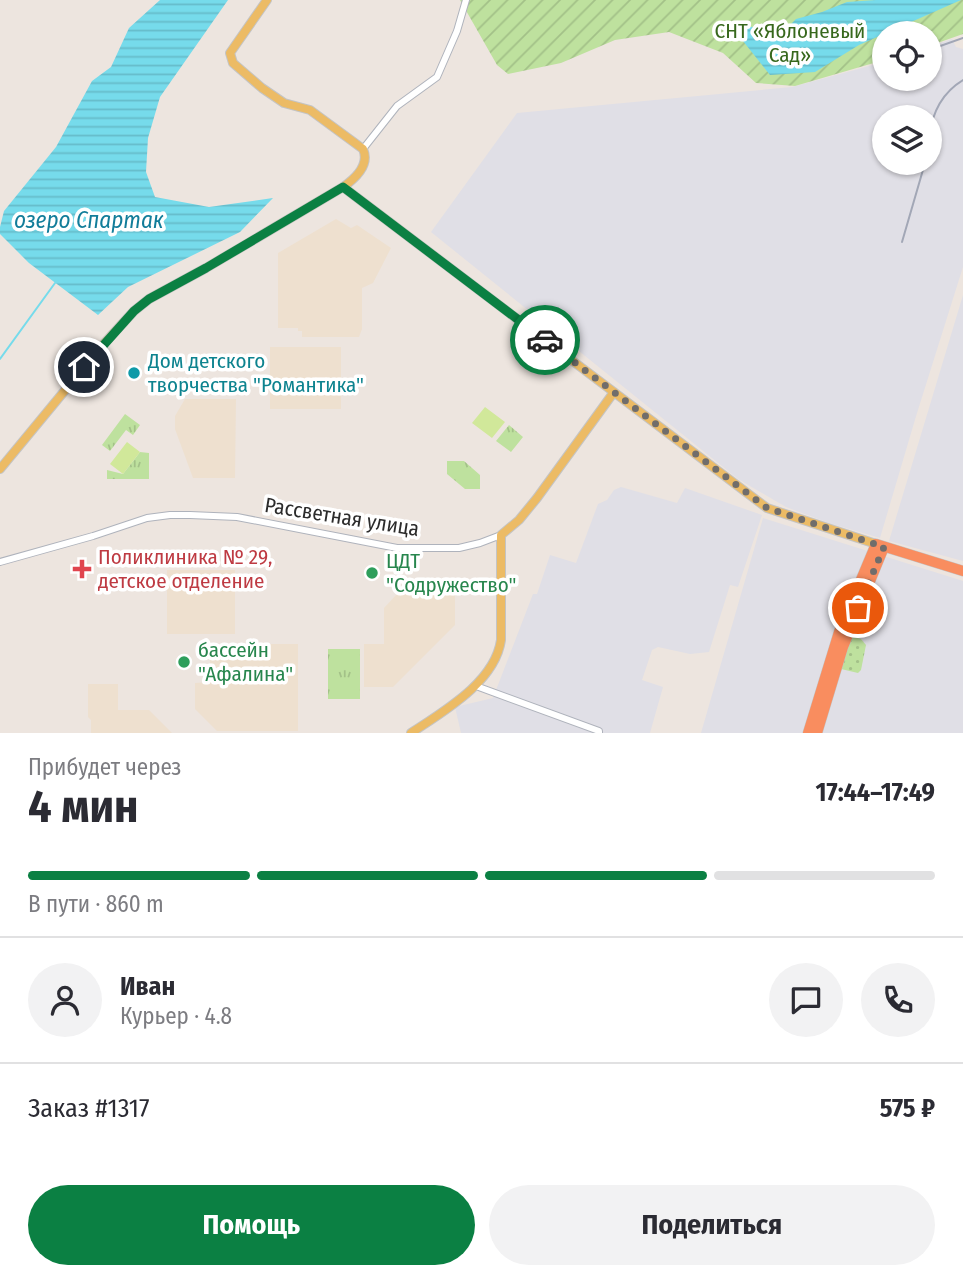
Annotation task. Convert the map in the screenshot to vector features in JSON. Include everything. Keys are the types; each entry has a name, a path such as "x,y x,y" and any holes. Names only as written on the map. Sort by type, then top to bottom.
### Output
{"highway":[{"path":"808,733 835,656 880,545 963,571"},
{"path":"817,733 835,656"}],"main road":[{"path":"0,469 134,311 149,299 343,187 353,180 364,164 366,156 363,149 310,110 284,103 233,63 230,53 267,0"},
{"path":"343,187 767,508 880,545"},
{"name":"Рассветная улица","path":"501,535 519,520 537,498 614,392"},
{"path":"411,733 476,687 500,650 501,535"}],"street":[{"path":"363,149 397,106 438,77 457,31 466,0"},
{"name":"Рассветная улица","path":"0,562 93,537 147,518 170,515 237,517 397,548 459,548 501,535"},
{"path":"476,687 599,733"}],"shaded area":[{"path":"952,39 956,47 963,49 963,267 880,538 786,507 738,479 431,232 517,113 792,87 872,65 872,91 942,91 942,42"},
{"path":"336,219 351,228 357,225 391,248 373,283 362,288 362,329 359,337 302,337 302,331 298,331 298,328 278,328 278,253"},
{"path":"963,295 963,561 889,541"},
{"path":"270,347 341,347 341,409 270,409"},
{"path":"185,399 236,399 235,478 193,478 175,429 175,416"},
{"path":"621,487 677,503 685,488 762,515 738,587 730,585 709,652 690,654 658,647 652,650 642,680 663,687 650,733 461,733 455,707 493,698 533,594 537,594 550,555 576,563 598,504 607,500 614,490"},
{"path":"763,518 963,581 963,733 701,733"},
{"path":"167,570 235,570 235,634 167,634"},
{"path":"397,594 455,594 455,625 393,687 364,687 364,644 384,644 384,608"},
{"path":"210,644 298,644 298,731 217,731 195,709 195,683 210,682"},
{"path":"88,684 118,684 118,710 149,710 172,733 91,733"}],"green space":[{"name":"СНТ «Яблоневый Сад»","path":"460,0 963,0 963,34 942,41 942,21 872,21 872,64 795,86 756,83 723,53 669,32 615,40 561,63 508,74 497,65"},
{"path":"485,407 505,422 492,438 472,423"},
{"path":"125,414 140,425 133,435 126,430 110,451 102,445"},
{"path":"509,425 523,437 511,452 496,441"},
{"path":"127,442 140,452 123,474 110,464"},
{"path":"140,452 149,453 149,479 107,479 107,470 123,474"},
{"path":"447,461 464,461 480,475 480,489 465,489 447,474"},
{"path":"851,636 861,639 866,645 858,673 841,669"},
{"path":"328,649 360,649 360,699 328,699"}],"water":[{"name":"озеро Спартак","path":"160,0 228,0 160,97 148,138 146,172 155,197 209,207 273,198 240,232 128,287 98,315 29,263 0,234 0,227 4,211 56,147 92,81 111,67 129,28"},
{"path":"961,0 913,21 872,21 872,39 815,72 770,75 739,36 742,26 789,26 796,19 847,2"}],"waterway":[{"path":"0,359 55,283"}],"railway":[{"path":"942,45 963,38"},
{"path":"940,105 963,80"},
{"path":"902,242 922,175"}],"way so far":[{"path":"545,340 767,508 884,547 858,608"}],"place":[{"name":"Дом детского творчества \"Романтика\"","path":"134,373"},
{"name":"Поликлиника № 29, детское отделение","path":"82,569"},
{"name":"ЦДТ \"Содружество\"","path":"372,573"},
{"name":"бассейн \"Афалина\"","path":"184,662"}],"route":[{"path":"84,367 134,311 149,299 343,187 545,340"}]}
